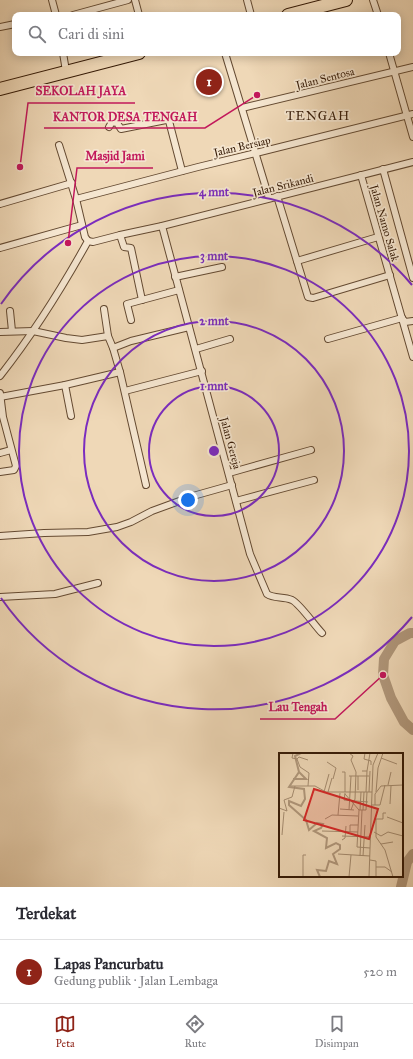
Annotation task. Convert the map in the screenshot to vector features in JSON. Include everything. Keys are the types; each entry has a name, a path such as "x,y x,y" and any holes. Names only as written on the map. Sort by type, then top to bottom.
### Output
{"highway":[{"path":"300,12 346,0"},
{"path":"0,89 127,56"}],"street":[{"path":"52,0 54,12"},
{"path":"84,12 128,0"},
{"path":"135,0 138,12"},
{"path":"247,0 250,12"},
{"path":"373,0 377,12"},
{"path":"0,28 12,25"},
{"path":"64,56 66,71"},
{"path":"226,56 270,198"},
{"path":"390,56 410,114 413,137"},
{"name":"Jalan Sentosa","path":"242,108 413,67"},
{"name":"Jalan Bersiap","path":"76,199 410,114"},
{"path":"109,126 112,122 117,123 121,129 166,120 169,121 182,171"},
{"path":"0,376 13,360 62,287 88,241 85,237 72,184 59,144"},
{"name":"Jalan Srikandi","path":"88,241 94,242 120,234 162,226 413,162"},
{"path":"383,169 413,278"},
{"name":"Jalan Namo Salak","path":"361,176 413,357"},
{"path":"0,204 72,184"},
{"path":"277,196 308,297 312,298 390,275"},
{"path":"0,248 82,225"},
{"name":"Jalan Gereja","path":"162,226 250,554 267,594 271,597 292,600 322,633"},
{"path":"120,234 124,247 131,248 142,300"},
{"path":"297,261 378,238"},
{"path":"175,277 222,266"},
{"path":"131,320 127,304 179,290"},
{"path":"104,309 108,336 120,372 146,485"},
{"path":"10,311 12,331"},
{"path":"328,339 402,318 405,322 413,321"},
{"path":"113,348 131,341 190,327"},
{"path":"0,332 33,330 66,338 82,340 108,336"},
{"path":"196,349 230,339"},
{"path":"124,391 202,371"},
{"path":"0,472 14,470 16,468 16,464 3,417 0,396 65,385 120,372"},
{"path":"65,385 71,416"},
{"path":"0,453 11,450"},
{"path":"229,473 311,450"},
{"path":"236,501 314,480"},
{"path":"0,536 88,532 117,527 131,522 152,510 232,485"},
{"path":"0,597 55,594 98,583"}],"waterway":[{"path":"413,633 410,633 395,641 384,659 383,675 391,698 404,722 413,730"},
{"path":"401,887 407,862 413,854"}],"place":[{"name":"Lapas Pancurbatu","path":"209,82"},
{"name":"KANTOR DESA TENGAH","path":"257,95"},
{"name":"SEKOLAH JAYA","path":"20,167"},
{"name":"Masjid Jami","path":"68,243"},
{"name":"Lau Tengah","path":"383,675"}],"district":[{"name":"TENGAH","path":"318,115"}]}
